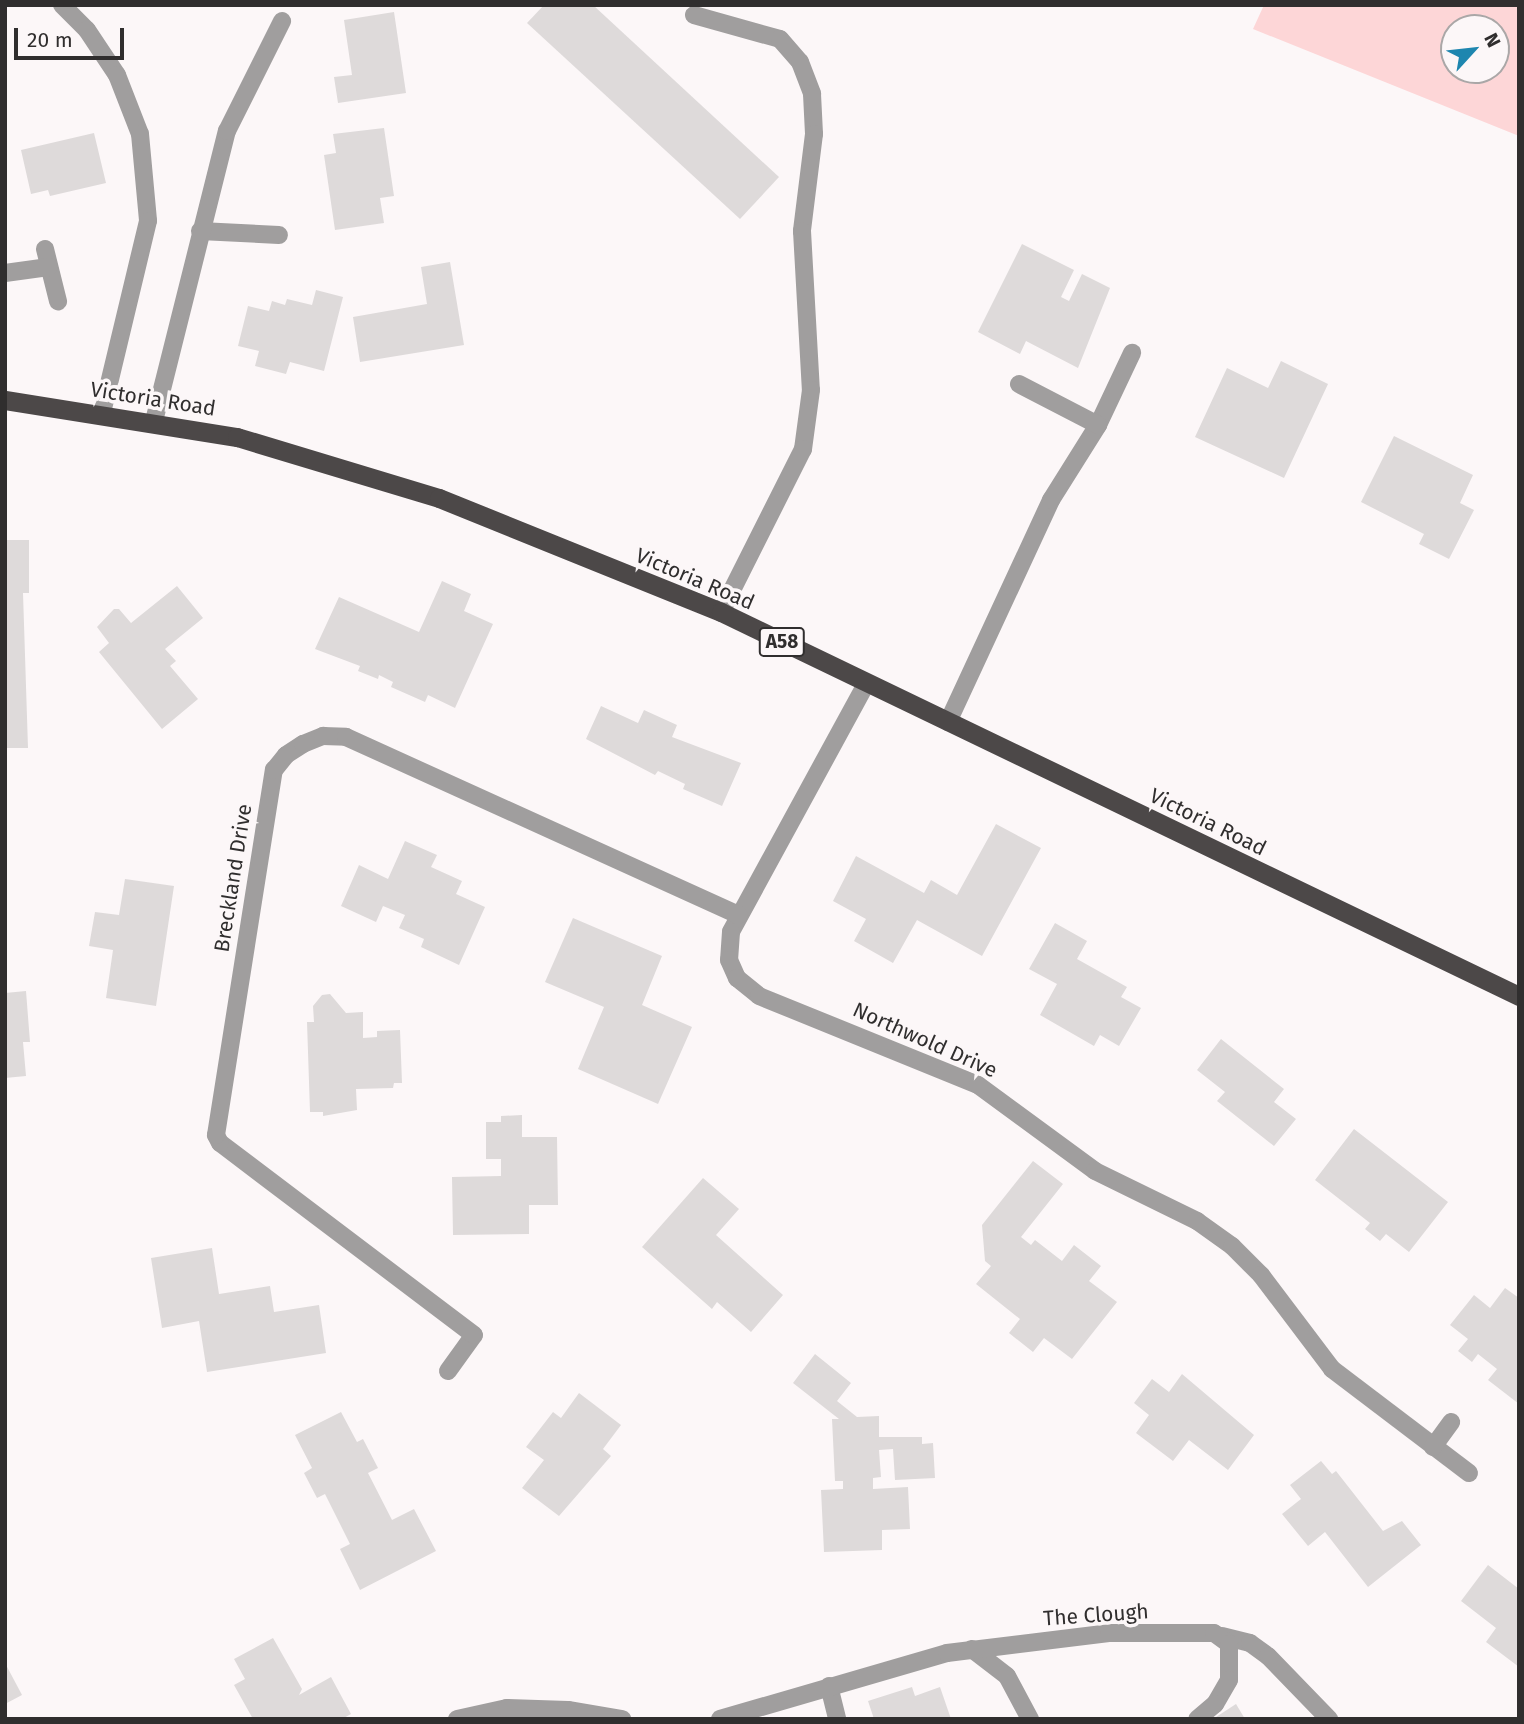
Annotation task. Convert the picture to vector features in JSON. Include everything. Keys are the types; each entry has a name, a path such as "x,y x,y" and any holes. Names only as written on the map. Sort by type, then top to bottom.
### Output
{"highway":[{"name":"Victoria Road","path":"5,400 237,436 439,498 721,612 1519,996"}],"street":[{"path":"62,5 87,30 117,75 141,146 148,221 102,413"},
{"path":"694,15 780,39 800,62 811,94 814,134 802,231 810,390 803,449 721,612"},
{"path":"154,421 227,131 282,22"},
{"path":"200,231 279,235"},
{"path":"45,249 58,301"},
{"path":"5,274 49,267"},
{"path":"948,722 1051,500 1098,425 1132,353"},
{"path":"1019,384 1098,425"},
{"name":"Northwold Drive","path":"866,684 739,915 727,946 737,978 748,989 978,1085 1095,1171 1198,1221 1232,1246 1261,1275 1332,1369 1469,1473"},
{"name":"Breckland Drive","path":"448,1371 474,1335 220,1143 216,1135 274,770 286,755 303,744 323,736 346,737 739,915"},
{"path":"1433,1447 1451,1422"},
{"name":"The Clough","path":"720,1719 829,1686 972,1649 1109,1633 1222,1636 1250,1643 1268,1656 1329,1719"},
{"path":"1197,1719 1216,1704 1229,1680 1232,1656 1222,1636"},
{"path":"972,1649 1007,1676 1030,1719"},
{"path":"829,1686 838,1719"},
{"path":"457,1719 507,1708 568,1710 622,1719"}],"shaded area":[{"path":"1264,5 1519,5 1519,136 1253,29"}],"building":[{"path":"544,5 593,5 779,177 740,219 527,23"},
{"path":"394,12 406,93 338,103 334,77 352,75 344,20"},
{"path":"384,128 394,196 380,198 384,223 335,230 324,155 336,153 333,134"},
{"path":"94,133 106,183 50,196 48,190 31,194 21,150"},
{"path":"1022,244 1074,270 1061,297 1069,301 1082,274 1110,288 1078,368 1026,341 1020,354 978,332"},
{"path":"450,262 464,345 360,362 353,317 427,304 421,267"},
{"path":"316,290 343,297 324,371 290,362 286,374 255,366 259,351 238,346 248,306 269,311 272,301 285,305 287,299 312,305"},
{"path":"1281,361 1328,384 1284,478 1195,437 1227,368 1268,388"},
{"path":"1394,436 1473,475 1460,503 1474,510 1449,559 1419,544 1424,534 1361,502"},
{"path":"5,540 29,540 29,593 23,593 28,748 5,748"},
{"path":"442,581 471,594 464,611 493,624 455,708 428,695 425,702 391,687 393,682 379,675 378,679 358,671 360,666 315,649 339,597 419,632"},
{"path":"177,586 203,618 165,649 176,661 170,666 198,699 162,729 99,652 109,643 97,627 114,609 119,609 131,623"},
{"path":"601,706 638,723 644,710 677,725 672,737 741,763 722,806 683,789 685,784 658,771 655,775 586,739"},
{"path":"996,824 1041,848 982,956 917,920 893,963 854,941 866,919 833,901 856,856 924,893 931,880 957,895"},
{"path":"405,841 437,855 431,867 462,881 456,894 485,907 459,965 421,947 424,939 399,928 405,915 383,906 376,922 341,906 359,865 388,879"},
{"path":"125,879 174,886 156,1006 106,998 113,950 89,946 95,912 119,915"},
{"path":"573,918 662,956 642,1005 692,1027 658,1104 578,1069 604,1007 545,982"},
{"path":"1055,923 1087,941 1077,959 1127,987 1121,997 1141,1008 1119,1046 1100,1035 1094,1046 1040,1015 1057,984 1029,969"},
{"path":"26,991 30,1042 23,1042 26,1076 5,1078 5,993"},
{"path":"330,994 346,1013 363,1012 363,1038 377,1037 377,1031 400,1030 402,1083 394,1083 393,1088 356,1089 357,1110 323,1116 323,1112 310,1112 307,1022 314,1022 313,1006 322,995"},
{"path":"1221,1039 1284,1089 1274,1102 1296,1119 1274,1146 1217,1101 1225,1092 1197,1070"},
{"path":"522,1115 522,1137 557,1137 558,1205 529,1205 529,1234 453,1235 452,1177 501,1176 501,1159 486,1159 486,1122 501,1122 501,1116"},
{"path":"1354,1129 1448,1202 1409,1252 1386,1234 1380,1241 1365,1229 1370,1223 1315,1180"},
{"path":"1033,1161 1063,1184 1021,1237 1031,1245 1035,1240 1062,1261 1074,1245 1101,1266 1089,1281 1117,1302 1072,1359 1044,1338 1033,1352 1009,1333 1020,1319 976,1284 991,1266 985,1261 982,1225"},
{"path":"703,1178 739,1209 716,1235 783,1295 751,1332 717,1302 712,1309 642,1247"},
{"path":"212,1248 219,1294 270,1286 274,1312 319,1305 326,1353 207,1372 199,1321 162,1328 151,1258"},
{"path":"1505,1288 1519,1298 1519,1404 1488,1380 1497,1369 1478,1354 1472,1362 1458,1351 1468,1339 1450,1325 1474,1295 1490,1308"},
{"path":"815,1354 851,1383 837,1401 857,1417 879,1416 879,1437 922,1437 922,1444 933,1443 935,1478 895,1480 893,1449 879,1450 881,1477 873,1478 873,1489 908,1487 910,1529 882,1530 882,1550 824,1552 821,1490 843,1489 843,1481 835,1481 832,1419 839,1419 793,1383"},
{"path":"1182,1374 1254,1435 1228,1470 1189,1440 1173,1461 1136,1433 1149,1415 1134,1403 1152,1379 1169,1392"},
{"path":"579,1393 621,1425 603,1449 611,1456 559,1516 522,1488 544,1460 526,1447 553,1412 561,1418"},
{"path":"341,1412 357,1442 363,1439 378,1468 368,1473 392,1520 414,1509 436,1551 360,1590 340,1549 350,1544 325,1494 317,1498 304,1473 312,1468 295,1435"},
{"path":"1321,1461 1332,1474 1336,1471 1383,1531 1402,1521 1421,1545 1368,1587 1325,1532 1308,1546 1282,1514 1301,1499 1290,1485"},
{"path":"1488,1565 1519,1589 1519,1667 1486,1642 1496,1628 1461,1601"},
{"path":"273,1638 302,1689 299,1695 331,1677 351,1714 342,1719 253,1719 234,1685 245,1679 234,1659"},
{"path":"5,1663 22,1695 5,1704"},
{"path":"912,1687 915,1696 940,1687 951,1719 874,1719 868,1701"},
{"path":"1236,1704 1245,1719 1213,1719"}]}
